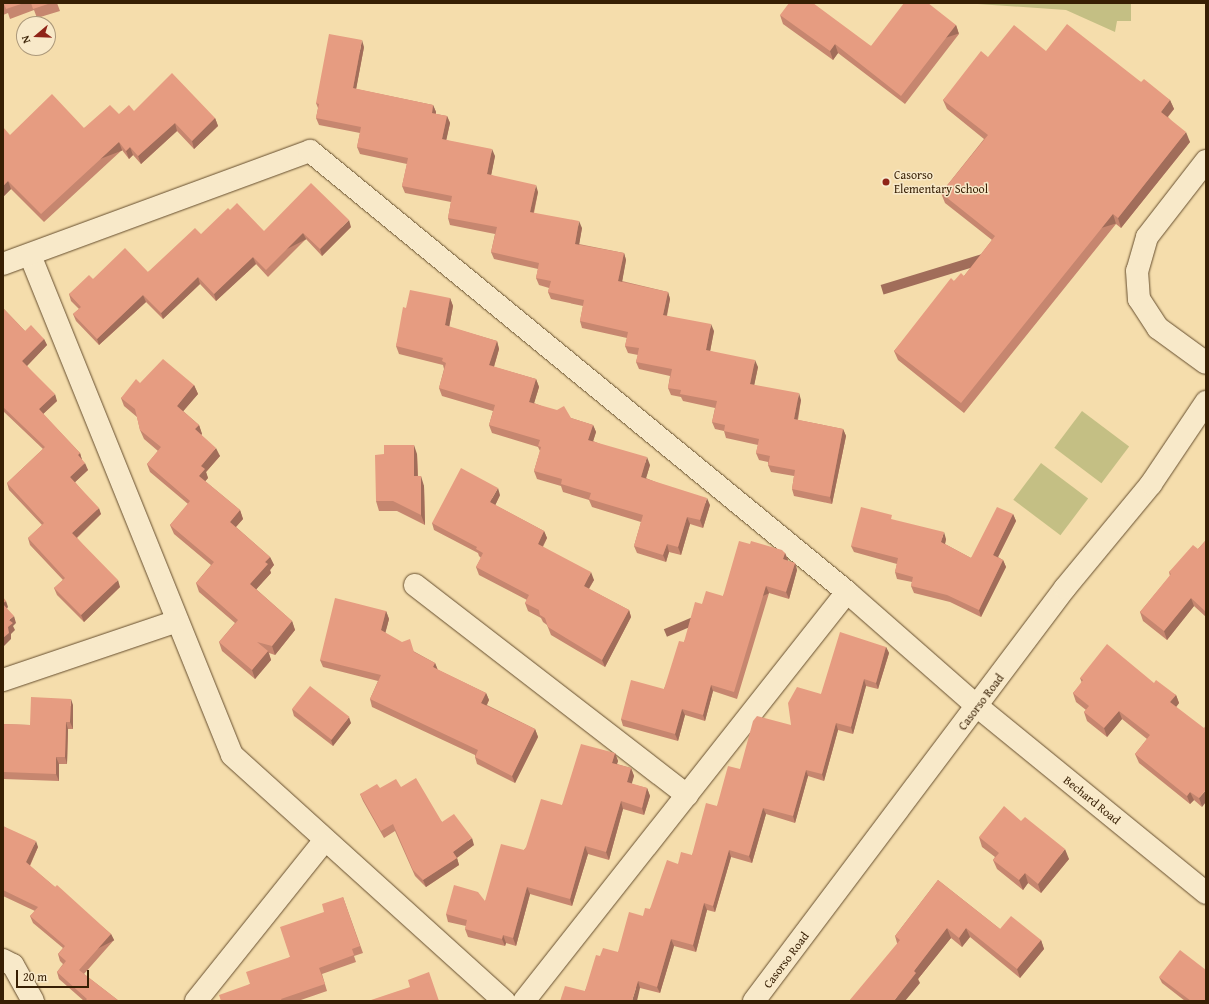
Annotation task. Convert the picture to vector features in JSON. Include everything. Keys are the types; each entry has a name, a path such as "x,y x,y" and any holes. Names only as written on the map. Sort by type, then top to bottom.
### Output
{"street":[{"name":"Bechard Road","path":"30,255 310,151 847,592 978,707 1206,893"},
{"path":"1206,161 1147,237 1137,271 1139,300 1158,328 1206,363"},
{"path":"3,264 30,255 232,755 504,1001"},
{"name":"Casorso Road","path":"754,1001 978,707 1065,588 1151,484 1206,402"},
{"path":"416,585 687,795"},
{"path":"524,1001 847,592"},
{"path":"3,680 177,620"},
{"path":"196,1001 325,840"},
{"path":"3,960 13,965 33,1001"}],"shaded area":[{"path":"963,3 1131,3 1131,21 1117,21 1115,32 1066,10"},
{"path":"1082,411 1129,447 1101,483 1054,448"},
{"path":"1041,463 1088,499 1060,535 1013,500"}],"building":[{"path":"3,3 24,3 6,9"},
{"path":"31,3 51,3 33,9"},
{"path":"789,3 813,3 871,46 904,3 928,3 956,25 901,96 835,44 830,51 780,15"},
{"path":"1067,24 1141,82 1144,79 1170,100 1161,112 1186,132 1118,218 1113,214 961,403 894,351 951,278 954,281 961,273 964,276 995,236 941,193 988,135 943,100 981,51 988,57 1014,25 1046,51"},
{"path":"329,34 362,40 353,88 433,105 432,113 447,116 442,139 492,149 487,174 536,185 530,212 579,221 575,244 624,253 618,281 668,292 663,315 711,324 706,350 755,360 750,384 799,393 794,419 843,429 830,497 792,489 795,470 768,465 770,456 756,453 759,439 724,431 725,425 712,422 717,401 680,394 681,390 668,388 672,369 636,362 639,348 625,346 628,332 580,321 584,300 548,292 551,281 536,278 539,263 491,252 497,227 448,218 452,196 402,186 408,158 357,147 361,127 316,118 319,104 316,103"},
{"path":"172,73 215,118 192,141 175,123 138,156 130,147 126,151 119,142 41,214 8,181 3,186 3,127 10,135 52,94 84,128 110,105 119,114 129,105 134,111"},
{"path":"311,183 349,220 320,249 303,233 266,270 253,257 214,294 198,277 161,313 143,295 97,339 73,314 81,307 69,294 89,275 93,279 125,248 148,272 195,228 201,234 228,208 230,210 237,203 264,231"},
{"path":"410,290 450,298 445,325 497,341 489,365 536,379 529,402 557,410 564,406 571,418 593,425 588,440 647,457 641,477 707,498 700,520 687,517 678,547 667,544 663,555 634,546 643,515 589,499 591,493 561,484 562,479 534,471 541,447 538,446 540,440 489,425 495,405 439,388 446,363 442,361 443,358 396,346 403,307 406,308"},
{"path":"3,308 25,331 31,325 44,339 22,361 55,394 39,409 80,453 78,455 85,463 70,477 99,508 72,533 118,580 81,615 54,588 65,578 28,538 44,523 7,483 45,447 3,407"},
{"path":"163,359 194,385 177,406 199,425 195,429 216,448 201,466 205,469 199,476 240,510 230,522 270,557 265,562 268,564 250,584 292,621 272,646 257,642 268,651 252,670 219,642 238,620 196,583 214,562 170,525 190,501 147,464 161,447 140,430 135,409 121,398 136,379 140,383"},
{"path":"384,445 414,445 414,476 421,476 421,515 393,501 376,501 375,455 384,454"},
{"path":"461,468 498,488 490,502 544,531 538,544 591,572 584,586 629,610 602,660 548,627 545,618 540,615 539,610 525,603 529,595 476,567 483,553 476,549 477,547 432,523"},
{"path":"861,507 892,515 891,519 944,532 941,542 971,558 997,507 1013,514 993,555 1003,560 979,610 947,595 911,586 913,577 895,572 898,558 851,546"},
{"path":"1206,540 1206,612 1191,598 1164,631 1140,612 1171,574 1169,572 1193,545 1198,549"},
{"path":"739,541 750,544 751,541 782,550 785,553 783,559 795,563 786,592 766,586 734,692 711,685 703,715 682,709 675,734 621,719 631,680 664,689 679,641 684,642 695,602 702,604 706,591 723,596"},
{"path":"335,598 386,611 381,630 402,642 410,639 414,652 435,663 433,667 486,693 481,703 535,729 512,776 475,757 478,750 370,699 381,675 320,660"},
{"path":"3,604 14,616 9,620 13,623 8,627 9,633 3,638"},
{"path":"840,632 886,647 876,683 864,679 851,727 836,723 822,774 806,770 793,816 763,808 749,856 729,850 713,906 704,903 693,945 671,939 657,987 638,981 632,1001 560,1001 565,986 585,991 596,955 600,956 603,948 618,952 629,912 643,916 645,908 650,909 667,860 678,864 681,852 692,855 706,803 717,806 728,766 740,769 753,721 757,716 791,725 788,703 797,687 821,694"},
{"path":"1107,644 1154,683 1156,680 1176,695 1170,702 1204,728 1206,725 1206,790 1199,798 1190,792 1187,796 1135,754 1150,735 1119,711 1104,728 1084,712 1089,706 1073,693 1083,680 1080,678"},
{"path":"310,686 349,717 332,740 292,709"},
{"path":"31,697 71,699 70,722 66,722 65,757 56,757 56,774 3,772 3,724 30,725"},
{"path":"581,744 615,753 612,763 631,768 627,782 647,788 642,808 621,801 606,852 585,846 570,899 527,887 513,938 503,935 502,939 465,929 467,920 446,914 454,885 478,892 485,901 501,844 524,850 541,799 562,805"},
{"path":"416,778 442,822 454,814 472,838 453,852 457,858 423,880 413,870 393,824 381,831 360,794 377,784 380,788 396,779 401,787"},
{"path":"1004,806 1021,821 1025,817 1065,849 1038,884 1025,873 1019,880 993,860 999,853 979,837"},
{"path":"3,826 36,841 26,862 55,887 57,885 111,934 79,970 119,1001 85,1001 87,999 57,972 66,961 58,954 65,946 30,916 38,907 3,890"},
{"path":"938,880 1000,929 1011,916 1041,940 1017,969 966,928 959,938 947,928 914,971 916,973 894,1001 849,1001 900,940 895,936"},
{"path":"343,897 360,946 352,949 354,955 319,968 325,984 281,999 282,1001 221,1001 219,995 250,984 246,972 290,957 280,927 324,912 322,904"},
{"path":"1180,950 1206,970 1206,1001 1191,1001 1159,977"},
{"path":"429,972 439,1001 368,1001 410,987 408,980"}],"place":[{"name":"Casorso Elementary School","path":"886,182"}]}
